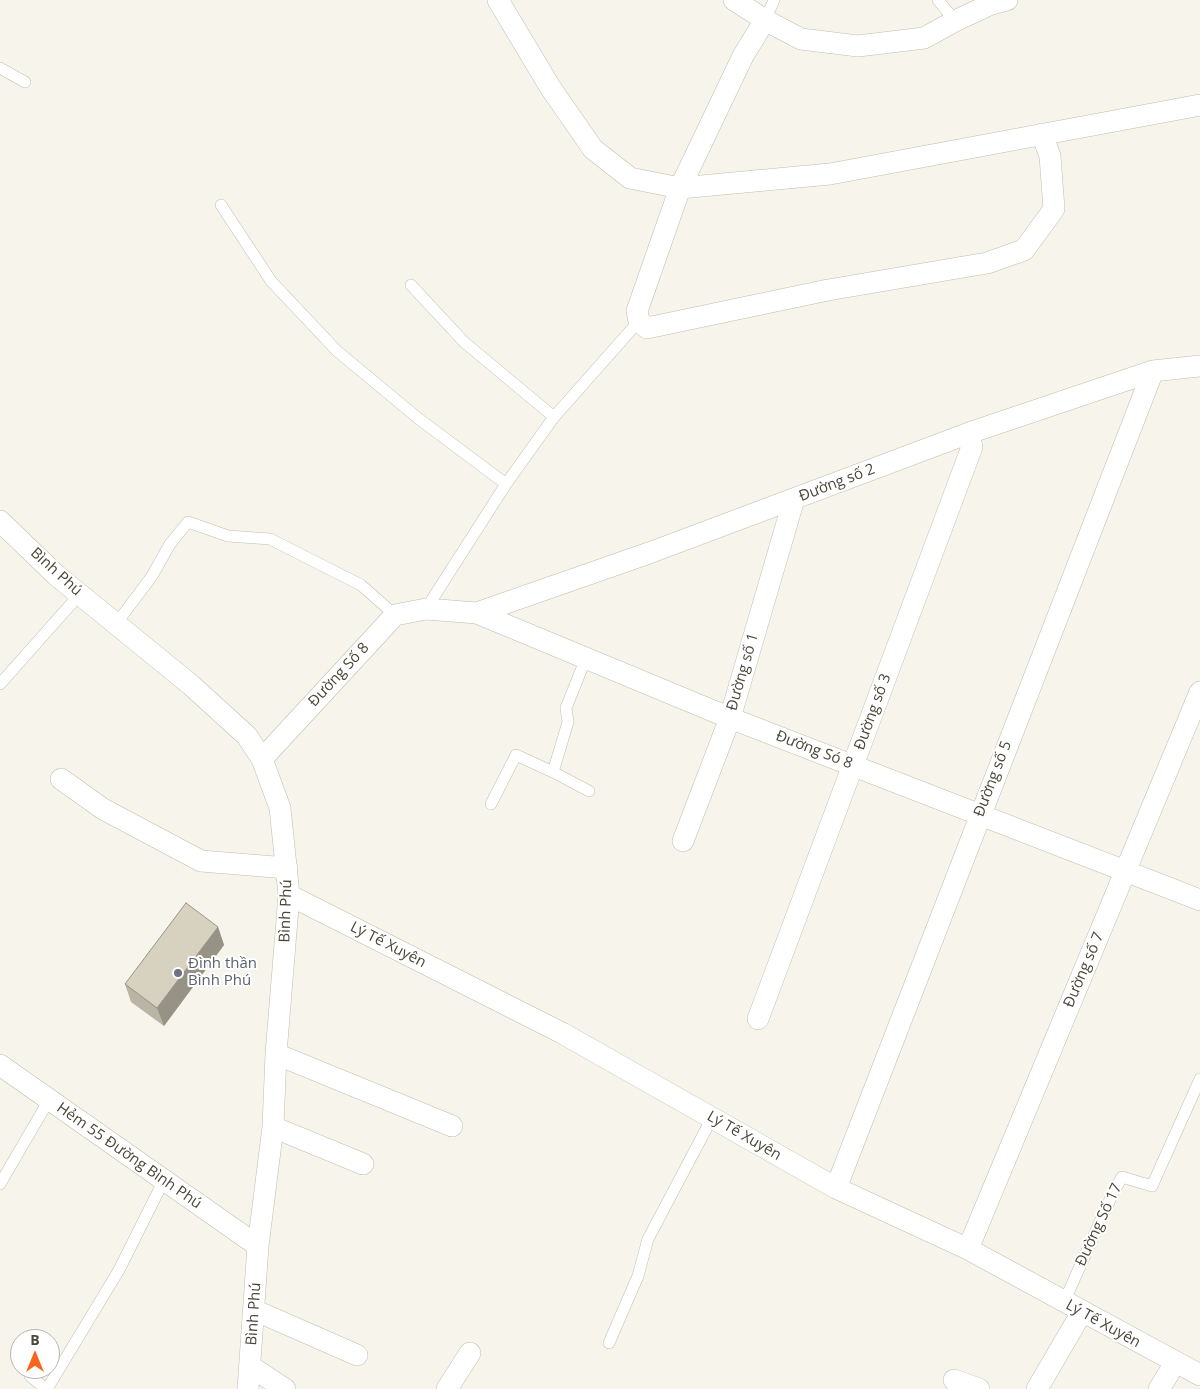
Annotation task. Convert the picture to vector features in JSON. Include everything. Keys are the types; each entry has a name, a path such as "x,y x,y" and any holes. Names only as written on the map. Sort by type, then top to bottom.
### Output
{"street":[{"path":"498,0 550,87 593,150 630,178 680,188 830,174 1200,104"},
{"path":"734,0 764,20 801,39 858,46 924,38 954,21 990,5 1007,0"},
{"path":"764,20 743,56 680,188 637,311 640,321 647,328 828,290 987,264 1024,250 1054,209 1050,156 1042,134"},
{"name":"Đường số 2","path":"477,613 649,553 969,433 1153,371 1200,366"},
{"name":"Đường số 5","path":"836,1188 1153,371"},
{"name":"Đường số 3","path":"758,1019 972,446 969,433"},
{"name":"Đường số 1","path":"684,841 730,718 794,499"},
{"name":"Bình Phú","path":"0,521 56,575 191,685 247,736 262,759 280,808 290,895 276,1054 273,1127 258,1246 248,1389"},
{"path":"395,615 426,609"},
{"name":"Đường Só 8","path":"426,609 477,613 730,718 1200,900"},
{"name":"Đường Số 8","path":"262,759 395,615"},
{"name":"Đường số 7","path":"968,1249 1200,692"},
{"path":"61,779 103,809 202,860 287,868"},
{"name":"Lý Tế Xuyên","path":"290,895 562,1033 836,1188 968,1249 1200,1375"},
{"path":"276,1054 452,1126"},
{"name":"Hẻm 55 Đường Bình Phú","path":"0,1065 258,1246"},
{"path":"273,1127 363,1164"},
{"path":"1037,1389 1073,1307"},
{"path":"254,1310 357,1355"},
{"path":"447,1389 470,1353"},
{"path":"1159,1389 1175,1363"},
{"path":"250,1366 285,1389"},
{"path":"954,1380 979,1389"}],"lane":[{"path":"764,20 774,0"},
{"path":"938,0 954,21"},
{"path":"0,68 26,82"},
{"path":"221,205 271,280 337,351 420,419 506,484"},
{"path":"411,286 464,342 554,417"},
{"path":"426,609 506,484 554,417 640,321"},
{"path":"116,624 152,576 170,544 188,522 228,536 270,539 362,585 395,615"},
{"path":"0,684 80,594"},
{"path":"553,772 568,722 566,708 586,658"},
{"path":"491,804 516,755 589,791"},
{"name":"Đường Số 17","path":"1073,1307 1113,1192 1122,1177 1152,1186 1200,1079"},
{"path":"0,1184 49,1100"},
{"path":"609,1343 638,1276 648,1239 712,1118"},
{"path":"34,1379 47,1389 119,1270 164,1180"}],"building":[{"path":"186,903 218,927 157,1008 125,984"}],"place":[{"name":"Đình thần Bình Phú","path":"178,973"}]}
